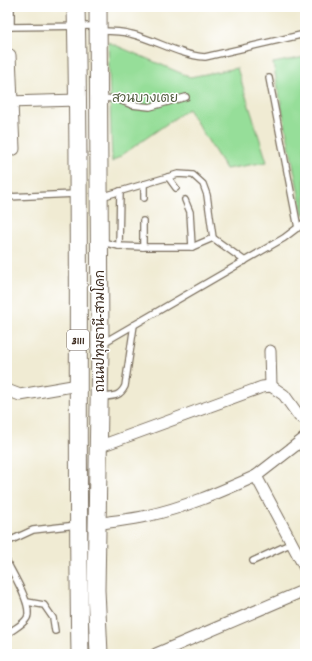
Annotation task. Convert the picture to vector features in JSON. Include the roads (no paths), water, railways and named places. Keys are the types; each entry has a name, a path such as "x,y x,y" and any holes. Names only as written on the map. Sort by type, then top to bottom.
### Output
{"main road":[{"name":"ถนนปทุมธานี-สามโคก","path":"76,7 78,100 78,525 80,654"},
{"name":"ถนนปทุมธานี-สามโคก","path":"98,7 100,344 96,590 98,654"}],"street":[{"path":"10,55 10,102 14,149"},
{"path":"10,102 78,100"},
{"path":"270,351 271,386"},
{"path":"7,390 20,395 78,386"},
{"path":"98,446 254,390 271,386 284,395 299,416 305,419"},
{"path":"97,524 144,517 172,510 209,497 256,476 305,438"},
{"path":"256,476 305,568"},
{"path":"156,654 305,590"}],"lane":[{"path":"11,7 9,27 76,26 121,31 191,56 205,57 305,34"},
{"path":"269,78 298,228"},
{"path":"98,98 117,98 132,105 150,107 186,97"},
{"path":"98,198 178,174 193,175 203,184 207,195 212,238 245,260"},
{"path":"168,177 176,188"},
{"path":"144,184 144,198"},
{"path":"119,246 120,191"},
{"path":"7,197 78,194"},
{"path":"185,200 190,212 192,247"},
{"path":"142,247 143,221"},
{"path":"100,344 245,260 298,228 305,222"},
{"path":"99,242 119,246 192,247 212,238"},
{"path":"99,397 117,396 122,393 125,386 134,324"},
{"path":"7,542 34,530 78,525"},
{"path":"253,561 292,543"},
{"path":"7,562 27,602 29,610 27,617 7,634"},
{"path":"27,602 44,605 53,618 55,631"}],"park label":[{"name":"สวนบางเตย","path":"145,97"}]}
